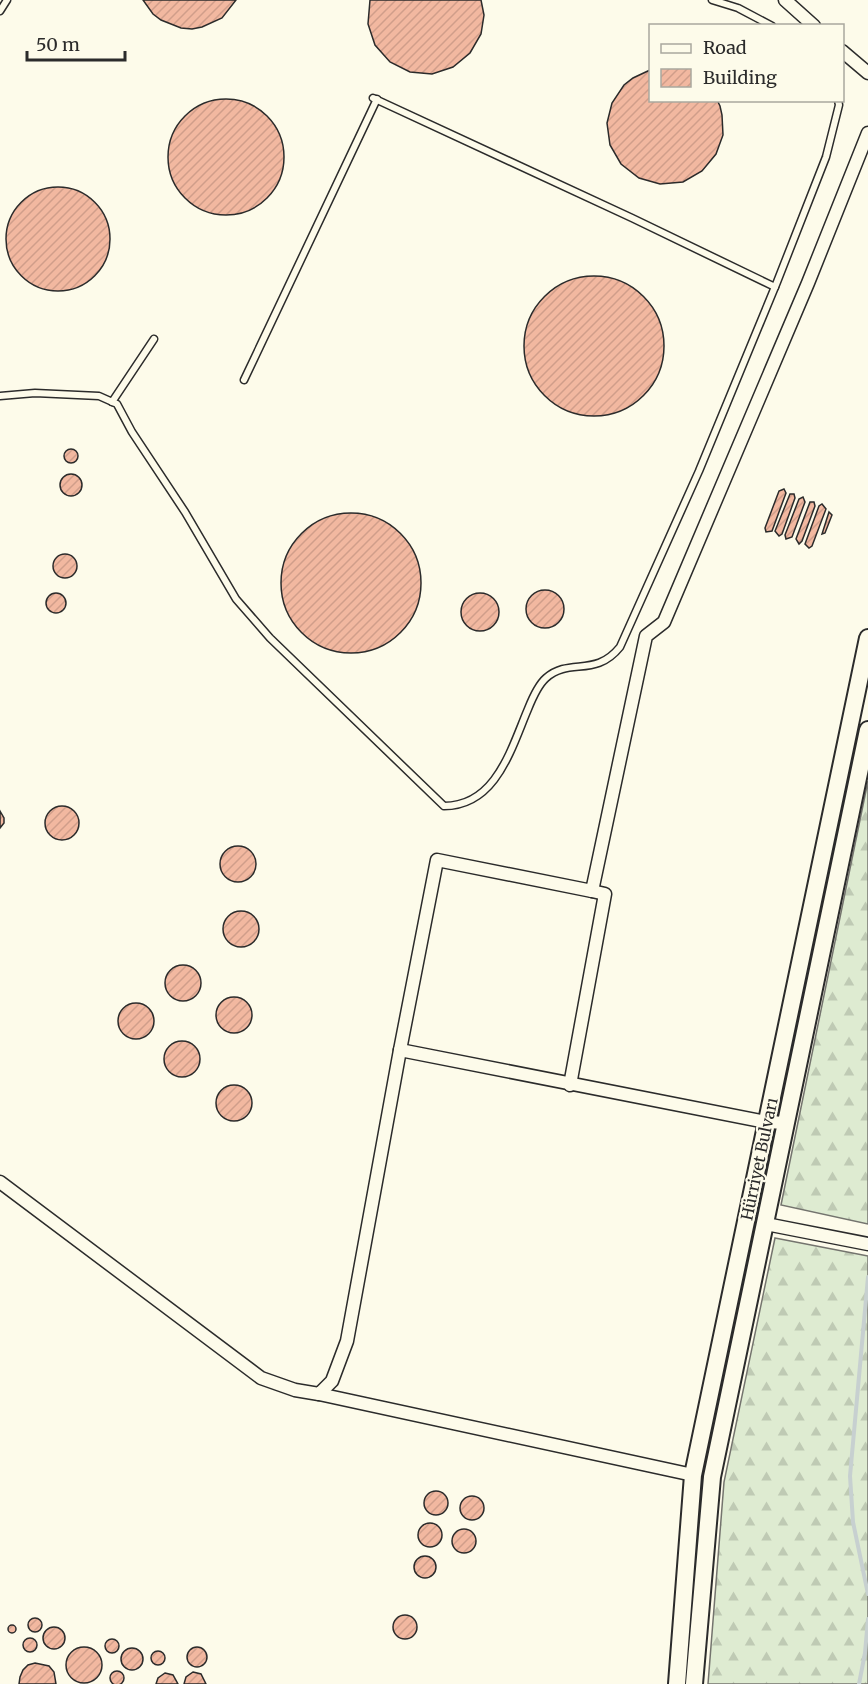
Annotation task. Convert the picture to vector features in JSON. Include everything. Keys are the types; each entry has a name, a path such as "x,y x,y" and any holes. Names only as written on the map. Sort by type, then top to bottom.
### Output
{"main road":[{"name":"Hürriyet Bulvarı","path":"677,1684 693,1475 868,638"},
{"name":"Hürriyet Bulvarı","path":"694,1684 712,1477 868,730"}],"street":[{"path":"785,0 812,24"},
{"path":"844,52 868,73"},
{"path":"592,891 646,636 663,622 808,283 868,133"},
{"path":"319,1394 332,1381 347,1341 437,860 605,894 570,1085"},
{"path":"400,1050 766,1122 787,1123"},
{"path":"0,1182 261,1378 295,1390 693,1475"},
{"path":"765,1224 868,1244"}],"lane":[{"path":"0,11 7,0"},
{"path":"712,0 738,8 768,24"},
{"path":"244,380 375,99 775,287"},
{"path":"0,396 35,393 99,396 117,404 236,599 270,638 444,806 456,806 491,787 501,771 533,698 546,678 562,669 598,664 612,658 620,647 699,471 775,287 826,157 838,102"},
{"path":"112,402 154,339"}],"green space":[{"path":"868,781 868,1224 781,1205"},
{"path":"775,1238 868,1256 868,1684 708,1684 724,1482"}],"building":[{"path":"143,0 236,0 222,18 192,29 181,28 161,20 153,14"},
{"path":"370,0 481,0 484,15 481,34 470,53 453,67 432,74 410,72 390,62 375,45 368,24"},
{"path":"649,70 649,102 718,102 722,115 723,135 716,154 702,171 683,182 660,184 639,178 621,164 610,145 607,123 612,103 624,85"},
{"path":"226,99 248,103 267,116 280,135 284,157 280,179 267,198 248,211 226,215 204,211 185,198 172,179 168,157 172,135 185,116 204,103"},
{"path":"58,187 78,191 95,202 106,219 110,239 106,259 95,276 78,287 58,291 38,287 21,276 10,259 6,239 10,219 21,202 38,191"},
{"path":"594,276 621,281 644,296 659,319 664,346 659,373 644,396 621,411 594,416 567,411 544,396 529,373 524,346 529,319 544,296 567,281"},
{"path":"68,449 74,449 78,456 74,463 68,463 64,459 64,453"},
{"path":"71,474 79,477 82,485 79,493 71,496 63,493 60,485 63,477"},
{"path":"784,489 786,493 772,531 766,532 765,528 779,491"},
{"path":"790,494 794,494 795,498 782,534 779,536 775,531"},
{"path":"803,497 805,502 792,537 786,539 785,535 799,499"},
{"path":"810,502 814,502 815,506 799,544 796,539"},
{"path":"822,504 826,509 812,546 809,548 805,544 819,506"},
{"path":"829,512 832,515 825,533 822,534"},
{"path":"351,513 378,518 401,533 416,556 421,583 416,610 401,633 378,648 351,653 324,648 301,633 286,610 281,583 286,556 301,533 324,518"},
{"path":"65,554 73,558 77,566 73,574 65,578 57,574 53,566 57,558"},
{"path":"545,590 559,595 564,609 559,623 545,628 531,623 526,609 531,595"},
{"path":"52,593 60,593 66,599 66,607 60,613 52,613 46,607 46,599"},
{"path":"480,593 494,598 499,612 494,626 480,631 466,626 461,612 466,598"},
{"path":"62,806 74,811 79,823 74,835 62,840 50,835 45,823 50,811"},
{"path":"0,811 4,823 0,828"},
{"path":"238,846 251,851 256,864 251,877 238,882 225,877 220,864 225,851"},
{"path":"241,911 254,916 259,929 254,942 241,947 228,942 223,929 228,916"},
{"path":"183,965 196,970 201,983 196,996 183,1001 170,996 165,983 170,970"},
{"path":"234,997 247,1002 252,1015 247,1028 234,1033 221,1028 216,1015 221,1002"},
{"path":"136,1003 149,1008 154,1021 149,1034 136,1039 123,1034 118,1021 123,1008"},
{"path":"182,1041 195,1046 200,1059 195,1072 182,1077 169,1072 164,1059 169,1046"},
{"path":"234,1085 247,1090 252,1103 247,1116 234,1121 221,1116 216,1103 221,1090"},
{"path":"436,1491 445,1494 448,1503 445,1512 436,1515 427,1512 424,1503 427,1494"},
{"path":"472,1496 481,1499 484,1508 481,1517 472,1520 463,1517 460,1508 463,1499"},
{"path":"430,1523 439,1526 442,1535 439,1544 430,1547 421,1544 418,1535 421,1526"},
{"path":"464,1529 473,1532 476,1541 473,1550 464,1553 455,1550 452,1541 455,1532"},
{"path":"421,1556 429,1556 436,1563 436,1571 429,1578 421,1578 414,1571 414,1563"},
{"path":"405,1615 414,1618 417,1627 414,1636 405,1639 396,1636 393,1627 396,1618"},
{"path":"32,1618 38,1618 42,1625 38,1632 32,1632 28,1628 28,1622"},
{"path":"12,1625 16,1629 12,1633 8,1629"},
{"path":"54,1627 62,1630 65,1638 62,1646 54,1649 46,1646 43,1638 46,1630"},
{"path":"27,1638 33,1638 37,1645 33,1652 27,1652 23,1648 23,1642"},
{"path":"109,1639 115,1639 119,1646 115,1653 109,1653 105,1649 105,1643"},
{"path":"84,1647 97,1652 102,1665 97,1678 84,1683 71,1678 66,1665 71,1652"},
{"path":"193,1647 201,1647 207,1653 207,1661 201,1667 193,1667 187,1661 187,1653"},
{"path":"132,1648 140,1651 143,1659 140,1667 132,1670 124,1667 121,1659 124,1651"},
{"path":"155,1651 161,1651 165,1658 161,1665 155,1665 151,1661 151,1655"},
{"path":"35,1663 49,1666 54,1672 56,1684 19,1684 23,1670"},
{"path":"114,1671 120,1671 124,1678 120,1685 114,1685 110,1681 110,1675"},
{"path":"193,1672 201,1674 206,1684 184,1684 186,1677"},
{"path":"165,1673 173,1675 178,1684 156,1684 158,1678"}],"waterway":[{"path":"868,1277 850,1476 853,1522 868,1594"},
{"path":"859,1684 868,1619"}]}
